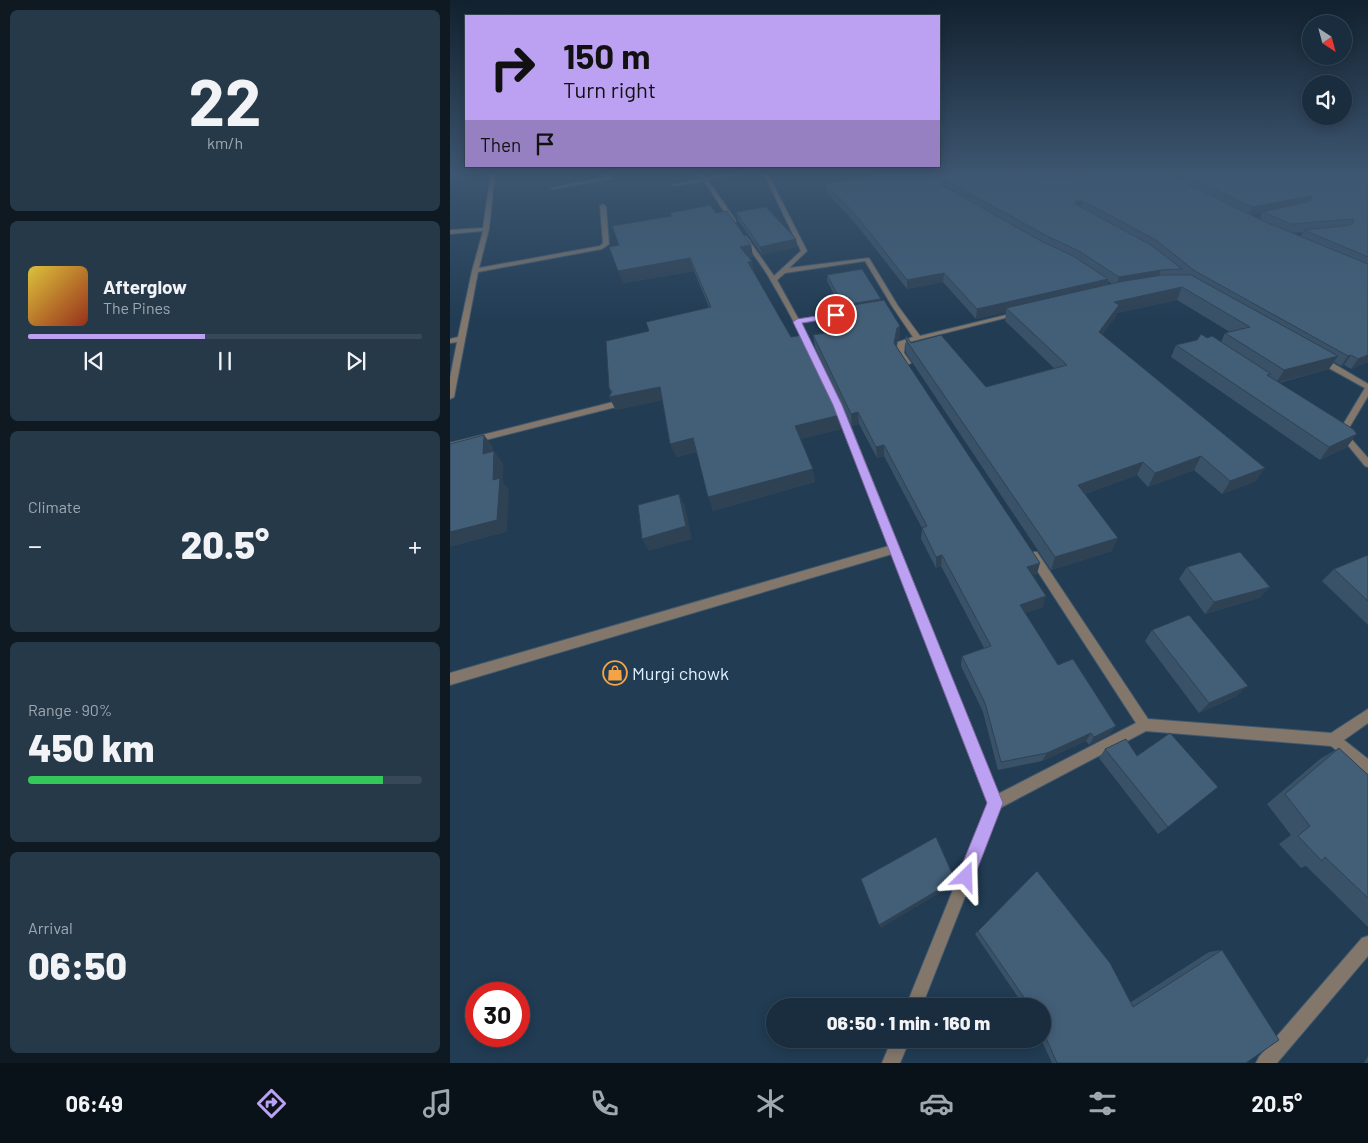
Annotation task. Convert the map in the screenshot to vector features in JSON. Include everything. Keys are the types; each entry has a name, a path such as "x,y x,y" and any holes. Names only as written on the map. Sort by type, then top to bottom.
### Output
{"street":[{"path":"450,397 475,271 487,222"},
{"path":"475,271 602,247 606,244 604,222"},
{"path":"733,222 736,226"},
{"path":"774,280 804,251 789,222"},
{"path":"450,232 486,230"},
{"path":"742,233 774,280 838,405 995,803"},
{"path":"784,271 867,259 917,338"},
{"path":"885,308 895,306"},
{"path":"910,368 900,353 902,342 1030,311"},
{"path":"797,322 856,312"},
{"path":"450,341 462,339"},
{"path":"1316,358 1368,388 1342,433"},
{"path":"450,446 612,405"},
{"path":"1334,428 1342,433 1368,464"},
{"path":"1027,545 1145,725"},
{"path":"450,679 894,549"},
{"path":"1333,740 1368,715"},
{"path":"917,998 995,803 1145,725 1333,740 1368,767"},
{"path":"1265,1063 1368,944"},
{"path":"891,1063 897,1048"}],"building":[{"path":"638,222 734,222 751,245 740,247 752,261 748,262 791,337 803,335 840,415 795,426 813,469 708,497 693,438 670,444 660,387 609,397 612,391 609,388 606,341 649,331 646,322 711,307 690,258 618,271 609,247 619,245 612,226"},
{"path":"743,222 780,222 796,239 760,247"},
{"path":"861,222 1007,222 1073,256 1108,279 977,309 944,273 907,280"},
{"path":"1021,222 1108,222 1151,245 1182,269 1161,270 1119,277 1079,251"},
{"path":"1122,222 1264,222 1368,264 1368,355 1358,359 1351,355 1348,356 1195,271 1156,240"},
{"path":"1285,222 1321,222 1291,224"},
{"path":"1354,222 1368,222 1368,257 1304,230 1350,225"},
{"path":"862,269 881,299 843,305 827,275"},
{"path":"1162,275 1191,275 1338,356 1284,370 1225,333 1250,327 1182,287 1114,302 1119,305 1099,332 1265,468 1230,481 1201,456 1155,473 1143,462 1078,485 1118,538 1055,557 906,340 906,335 911,343 941,335 986,387 1067,365 1006,308 1119,282"},
{"path":"884,300 900,326 897,328 894,343 1040,563 1027,567 1046,596 1020,605 1058,665 1073,659 1116,726 1094,737 1091,733 1047,753 1001,762 985,703 962,656 991,646 942,555 936,557 922,528 927,526 884,445 876,447 858,412 851,414 813,335 846,330 835,308"},
{"path":"1201,334 1207,338 1212,336 1271,374 1267,375 1353,429 1357,434 1329,447 1176,345 1197,340"},
{"path":"484,435 483,454 494,451 493,480 500,478 497,520 450,532 450,444"},
{"path":"679,494 686,526 642,539 638,505"},
{"path":"1240,552 1270,587 1214,602 1187,567"},
{"path":"1368,555 1368,601 1334,569"},
{"path":"1189,615 1248,686 1209,703 1152,630"},
{"path":"1170,733 1218,787 1168,827 1105,749 1126,739 1137,756"},
{"path":"1339,748 1368,775 1368,898 1325,857 1322,861 1298,836 1310,826 1285,794"},
{"path":"936,837 955,880 879,925 861,879"},
{"path":"1037,871 1110,963 1133,1007 1222,950 1279,1040 1246,1063 1057,1063 1050,1048 1051,998 1024,998 978,931"}],"place":[{"name":"Murgi chowk","path":"615,673"}],"route":[{"path":"836,315 797,322 838,405 995,803 966,877"}]}
